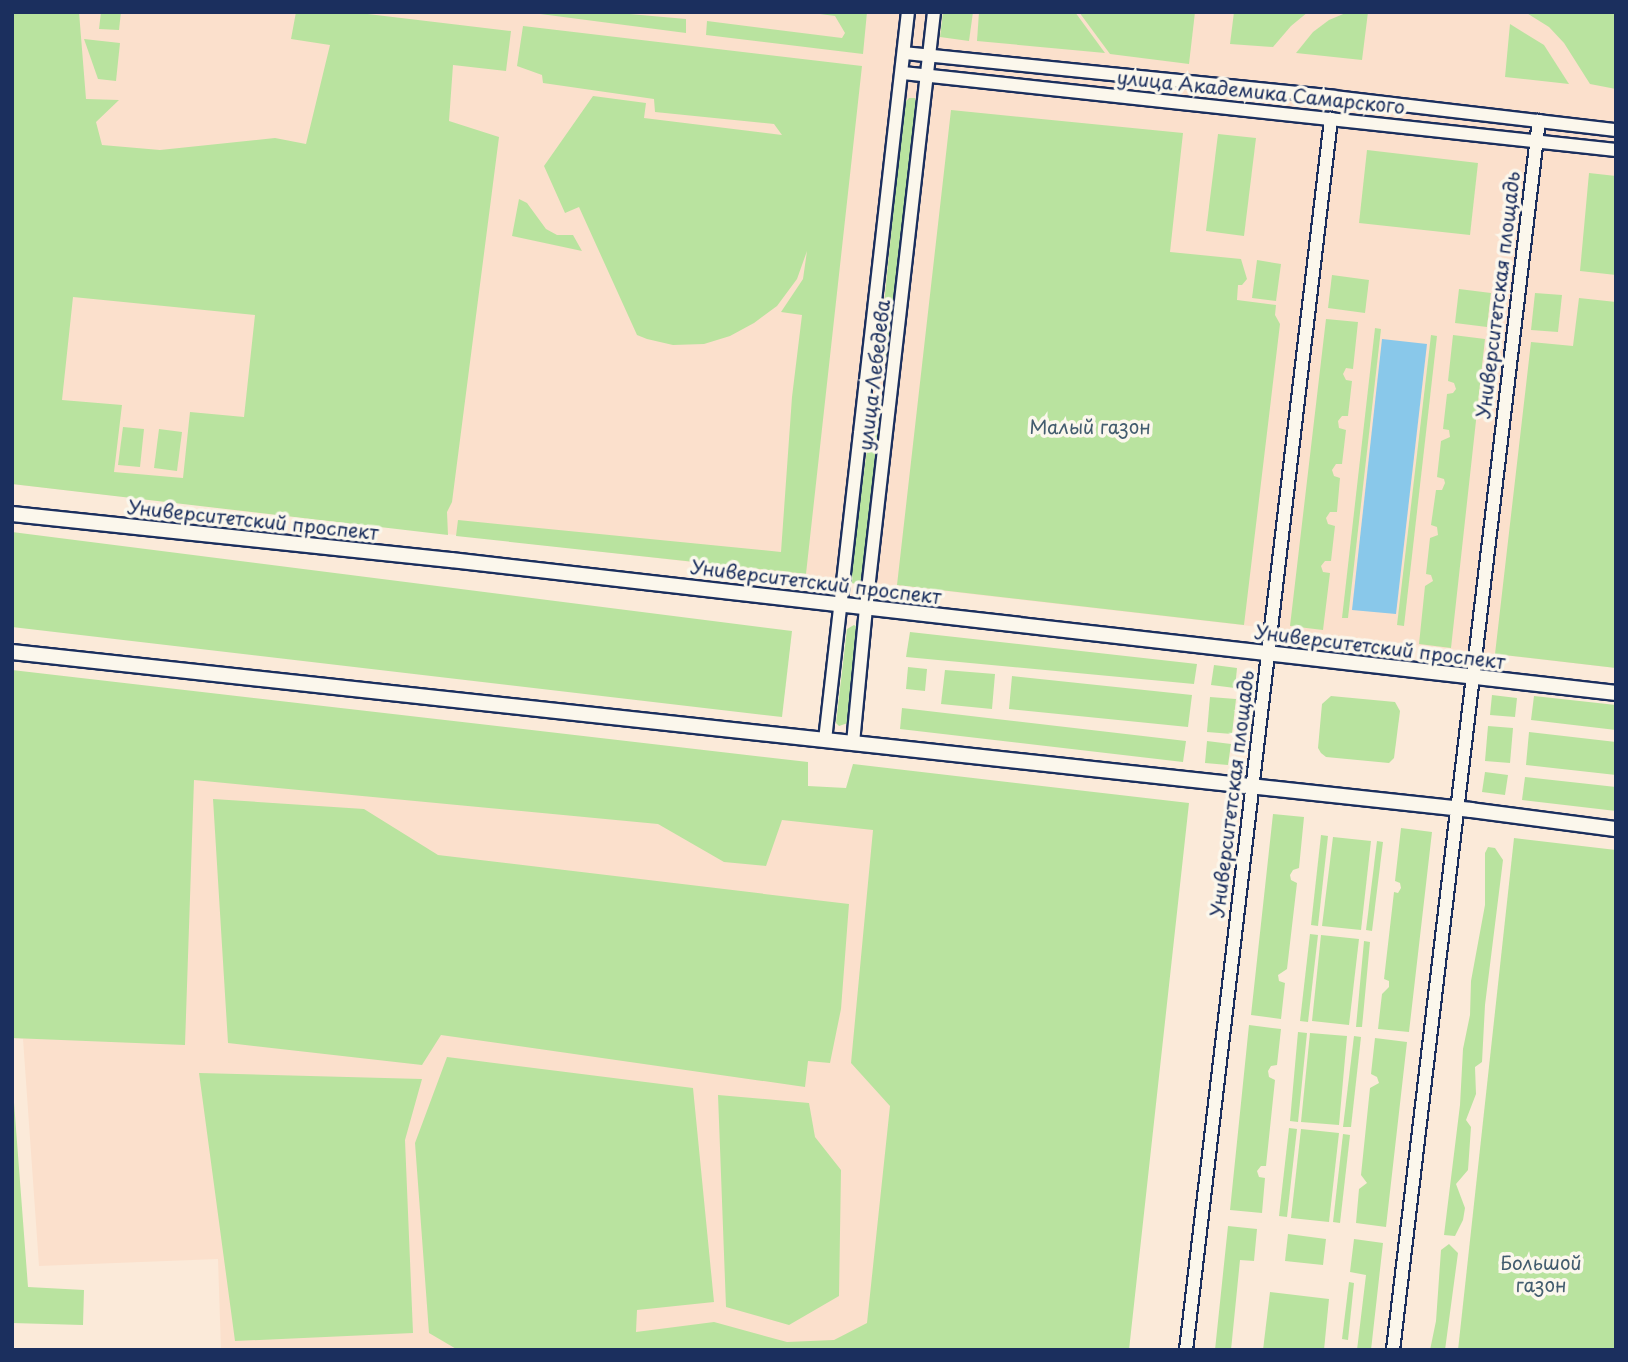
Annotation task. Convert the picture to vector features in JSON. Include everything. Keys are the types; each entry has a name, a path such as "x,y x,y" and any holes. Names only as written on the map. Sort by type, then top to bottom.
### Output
{"main road":[{"name":"Университетский проспект","path":"12,513 1616,693"},
{"path":"12,652 1457,809 1616,829"}],"street":[{"name":"улица Лебедева","path":"825,740 868,384 908,12"},
{"name":"улица Лебедева","path":"853,743 934,12"},
{"name":"улица Академика Самарского","path":"904,53 1616,130"},
{"name":"улица Академика Самарского","path":"903,73 1616,150"},
{"name":"Университетская площадь","path":"1186,1350 1331,119"},
{"name":"Университетская площадь","path":"1393,1350 1539,121"},
{"path":"868,384 882,377 892,388"}],"shaded area":[{"path":"12,12 1616,12 1616,668 12,484"},
{"path":"12,682 760,802 936,819 980,1350 221,1350 218,1259 39,1266 23,1039 12,1038"}],"green space":[{"path":"12,12 79,12 86,99 119,100 96,122 102,145 160,150 275,138 306,144 330,45 291,39 296,12 351,12 511,31 506,71 453,65 449,121 499,137 452,502 447,512 448,535 12,484","holes":["73,297 255,315 244,417 190,412 183,478 114,472 122,405 62,400"]},
{"path":"101,12 121,12 119,30 99,29"},
{"path":"525,12 607,12 686,19 686,33"},
{"path":"805,12 867,12 863,54 706,35 707,21 842,38 845,33 835,16"},
{"path":"943,12 973,12 969,41 940,37"},
{"path":"979,12 1075,12 1105,53 977,41"},
{"path":"1079,12 1195,12 1189,64 1110,54"},
{"path":"1234,12 1308,12 1291,26 1273,47 1230,44"},
{"path":"1348,12 1368,12 1362,60 1296,53 1313,32 1329,20"},
{"path":"1525,12 1616,12 1616,89 1590,84 1564,43 1549,27"},
{"path":"1510,24 1544,45 1569,84 1505,77"},
{"path":"523,26 862,66 806,574 456,536 458,520 781,552 792,397 802,315 781,312 803,279 807,251 797,279 777,306 754,323 730,336 704,344 673,345 647,339 637,335 579,207 565,213 544,166 593,96 646,103 644,118 782,135 774,124 655,112 654,99 543,83 542,75 517,66"},
{"path":"84,39 120,43 116,81 98,79"},
{"path":"909,98 915,98 917,105 891,356 879,355 904,104"},
{"name":"Малый газон","path":"951,110 1183,133 1170,252 1241,259 1247,279 1242,285 1238,285 1237,300 1276,305 1275,315 1280,324 1244,625 897,585"},
{"path":"1218,134 1256,138 1244,236 1206,231"},
{"path":"1367,150 1478,163 1470,235 1359,223"},
{"path":"1589,173 1616,176 1616,275 1580,271"},
{"path":"519,199 527,203 546,229 557,235 573,235 582,251 512,236"},
{"path":"1257,260 1281,264 1276,301 1252,298"},
{"path":"1332,275 1369,280 1365,313 1328,308"},
{"path":"1459,289 1491,293 1487,327 1455,323"},
{"path":"1535,293 1562,295 1558,332 1531,330"},
{"path":"1579,298 1616,302 1616,668 1495,654 1531,342 1573,346"},
{"path":"1326,319 1358,322 1353,369 1346,368 1343,374 1346,380 1352,381 1348,416 1342,416 1338,421 1339,428 1346,430 1342,464 1336,464 1332,470 1334,476 1340,478 1337,512 1330,512 1326,518 1328,524 1335,526 1331,561 1325,561 1321,566 1323,572 1330,573 1323,630 1290,626"},
{"path":"1375,328 1381,329 1348,618 1342,618"},
{"path":"1431,335 1437,336 1404,626 1397,625"},
{"path":"1453,335 1485,339 1451,648 1419,644 1425,586 1433,581 1431,575 1426,574 1430,538 1438,535 1437,527 1431,525 1436,490 1442,490 1445,483 1444,479 1437,477 1441,441 1450,437 1449,430 1443,429 1447,394 1456,389 1454,383 1448,381"},
{"path":"874,400 884,402 861,581 856,584 849,579"},
{"path":"123,427 144,429 140,467 118,465"},
{"path":"159,429 182,432 177,471 154,468"},
{"path":"12,532 792,631 782,717 12,627"},
{"path":"854,625 857,627 848,723 839,726 836,723 847,629"},
{"path":"910,632 1197,664 1194,684 906,657"},
{"path":"1214,665 1237,668 1235,688 1211,685"},
{"path":"908,667 927,669 925,691 906,689"},
{"path":"12,670 808,762 808,786 846,788 853,764 1189,803 1129,1350 458,1350 429,1333 415,1143 447,1057 693,1088 714,1302 637,1310 636,1332 714,1322 787,1342 834,1340 867,1323 890,1106 851,1063 873,830 782,820 766,866 724,862 658,824 194,780 185,1045 12,1038"},
{"path":"945,670 995,674 992,709 941,704"},
{"path":"1012,676 1192,695 1188,727 1009,709"},
{"path":"1492,695 1517,698 1515,717 1490,715"},
{"path":"1331,696 1395,702 1400,711 1394,758 1389,763 1326,757 1321,753 1318,748 1322,704"},
{"path":"1534,696 1616,705 1616,730 1531,720"},
{"path":"1210,697 1236,699 1232,734 1207,732"},
{"path":"902,708 1186,741 1183,762 900,729"},
{"path":"1488,726 1513,728 1510,763 1485,761"},
{"path":"1529,732 1616,742 1616,775 1526,765"},
{"path":"1207,741 1231,744 1228,765 1205,763"},
{"path":"1485,772 1508,775 1505,795 1482,792"},
{"path":"1525,777 1616,787 1616,811 1522,800"},
{"path":"213,799 364,809 438,855 849,904 841,1009 830,1063 808,1061 805,1087 441,1035 422,1065 228,1043"},
{"path":"1273,814 1304,817 1299,868 1293,870 1290,875 1291,880 1297,883 1287,969 1278,975 1279,981 1285,983 1281,1019 1251,1015"},
{"path":"1401,828 1432,832 1409,1032 1378,1029 1382,994 1389,987 1389,981 1384,979 1394,892 1398,893 1401,888 1400,883 1395,881"},
{"path":"1321,835 1328,836 1318,926 1311,925"},
{"path":"1333,837 1371,841 1361,930 1322,926"},
{"name":"Большой газон","path":"1514,838 1616,850 1616,1350 1458,1350"},
{"path":"1377,841 1383,842 1372,931 1366,930"},
{"path":"1488,847 1495,848 1503,860 1485,1005 1482,1062 1475,1067 1476,1094 1466,1120 1471,1127 1468,1170 1456,1184 1465,1208 1463,1220 1455,1236 1444,1235 1460,1105 1463,1049 1470,1015 1471,981 1485,905 1485,853"},
{"path":"1310,934 1318,935 1308,1022 1300,1021"},
{"path":"1321,935 1359,939 1349,1025 1312,1021"},
{"path":"1364,941 1370,942 1362,1027 1356,1027"},
{"path":"1249,1025 1281,1029 1277,1065 1271,1066 1268,1071 1269,1077 1275,1080 1266,1166 1261,1166 1257,1171 1259,1177 1265,1178 1262,1213 1230,1210"},
{"path":"1298,1032 1307,1033 1298,1122 1290,1121"},
{"path":"1310,1033 1347,1036 1339,1125 1301,1122"},
{"path":"1354,1036 1361,1037 1351,1127 1343,1127"},
{"path":"1375,1038 1407,1042 1386,1227 1356,1223 1359,1189 1367,1183 1361,1175 1370,1088 1379,1083 1377,1077 1371,1074"},
{"path":"199,1073 422,1079 405,1140 413,1333 235,1341"},
{"path":"12,1076 28,1287 84,1290 83,1325 12,1323"},
{"path":"718,1095 809,1103 815,1137 841,1170 839,1296 789,1325 726,1307"},
{"path":"1289,1128 1297,1129 1287,1217 1279,1216"},
{"path":"1301,1129 1339,1133 1329,1222 1291,1218"},
{"path":"1343,1134 1350,1135 1340,1223 1333,1222"},
{"path":"1228,1226 1257,1229 1254,1261 1240,1260 1231,1350 1215,1350"},
{"path":"1288,1234 1326,1239 1323,1265 1285,1261"},
{"path":"1354,1239 1383,1243 1371,1350 1357,1350 1366,1275 1350,1272"},
{"path":"1449,1244 1458,1253 1445,1350 1430,1350 1436,1321 1441,1250"},
{"path":"1349,1282 1354,1283 1348,1340 1342,1339"},
{"path":"1270,1292 1329,1299 1324,1350 1263,1350"}],"water":[{"path":"1382,339 1427,344 1396,614 1352,610"}]}
